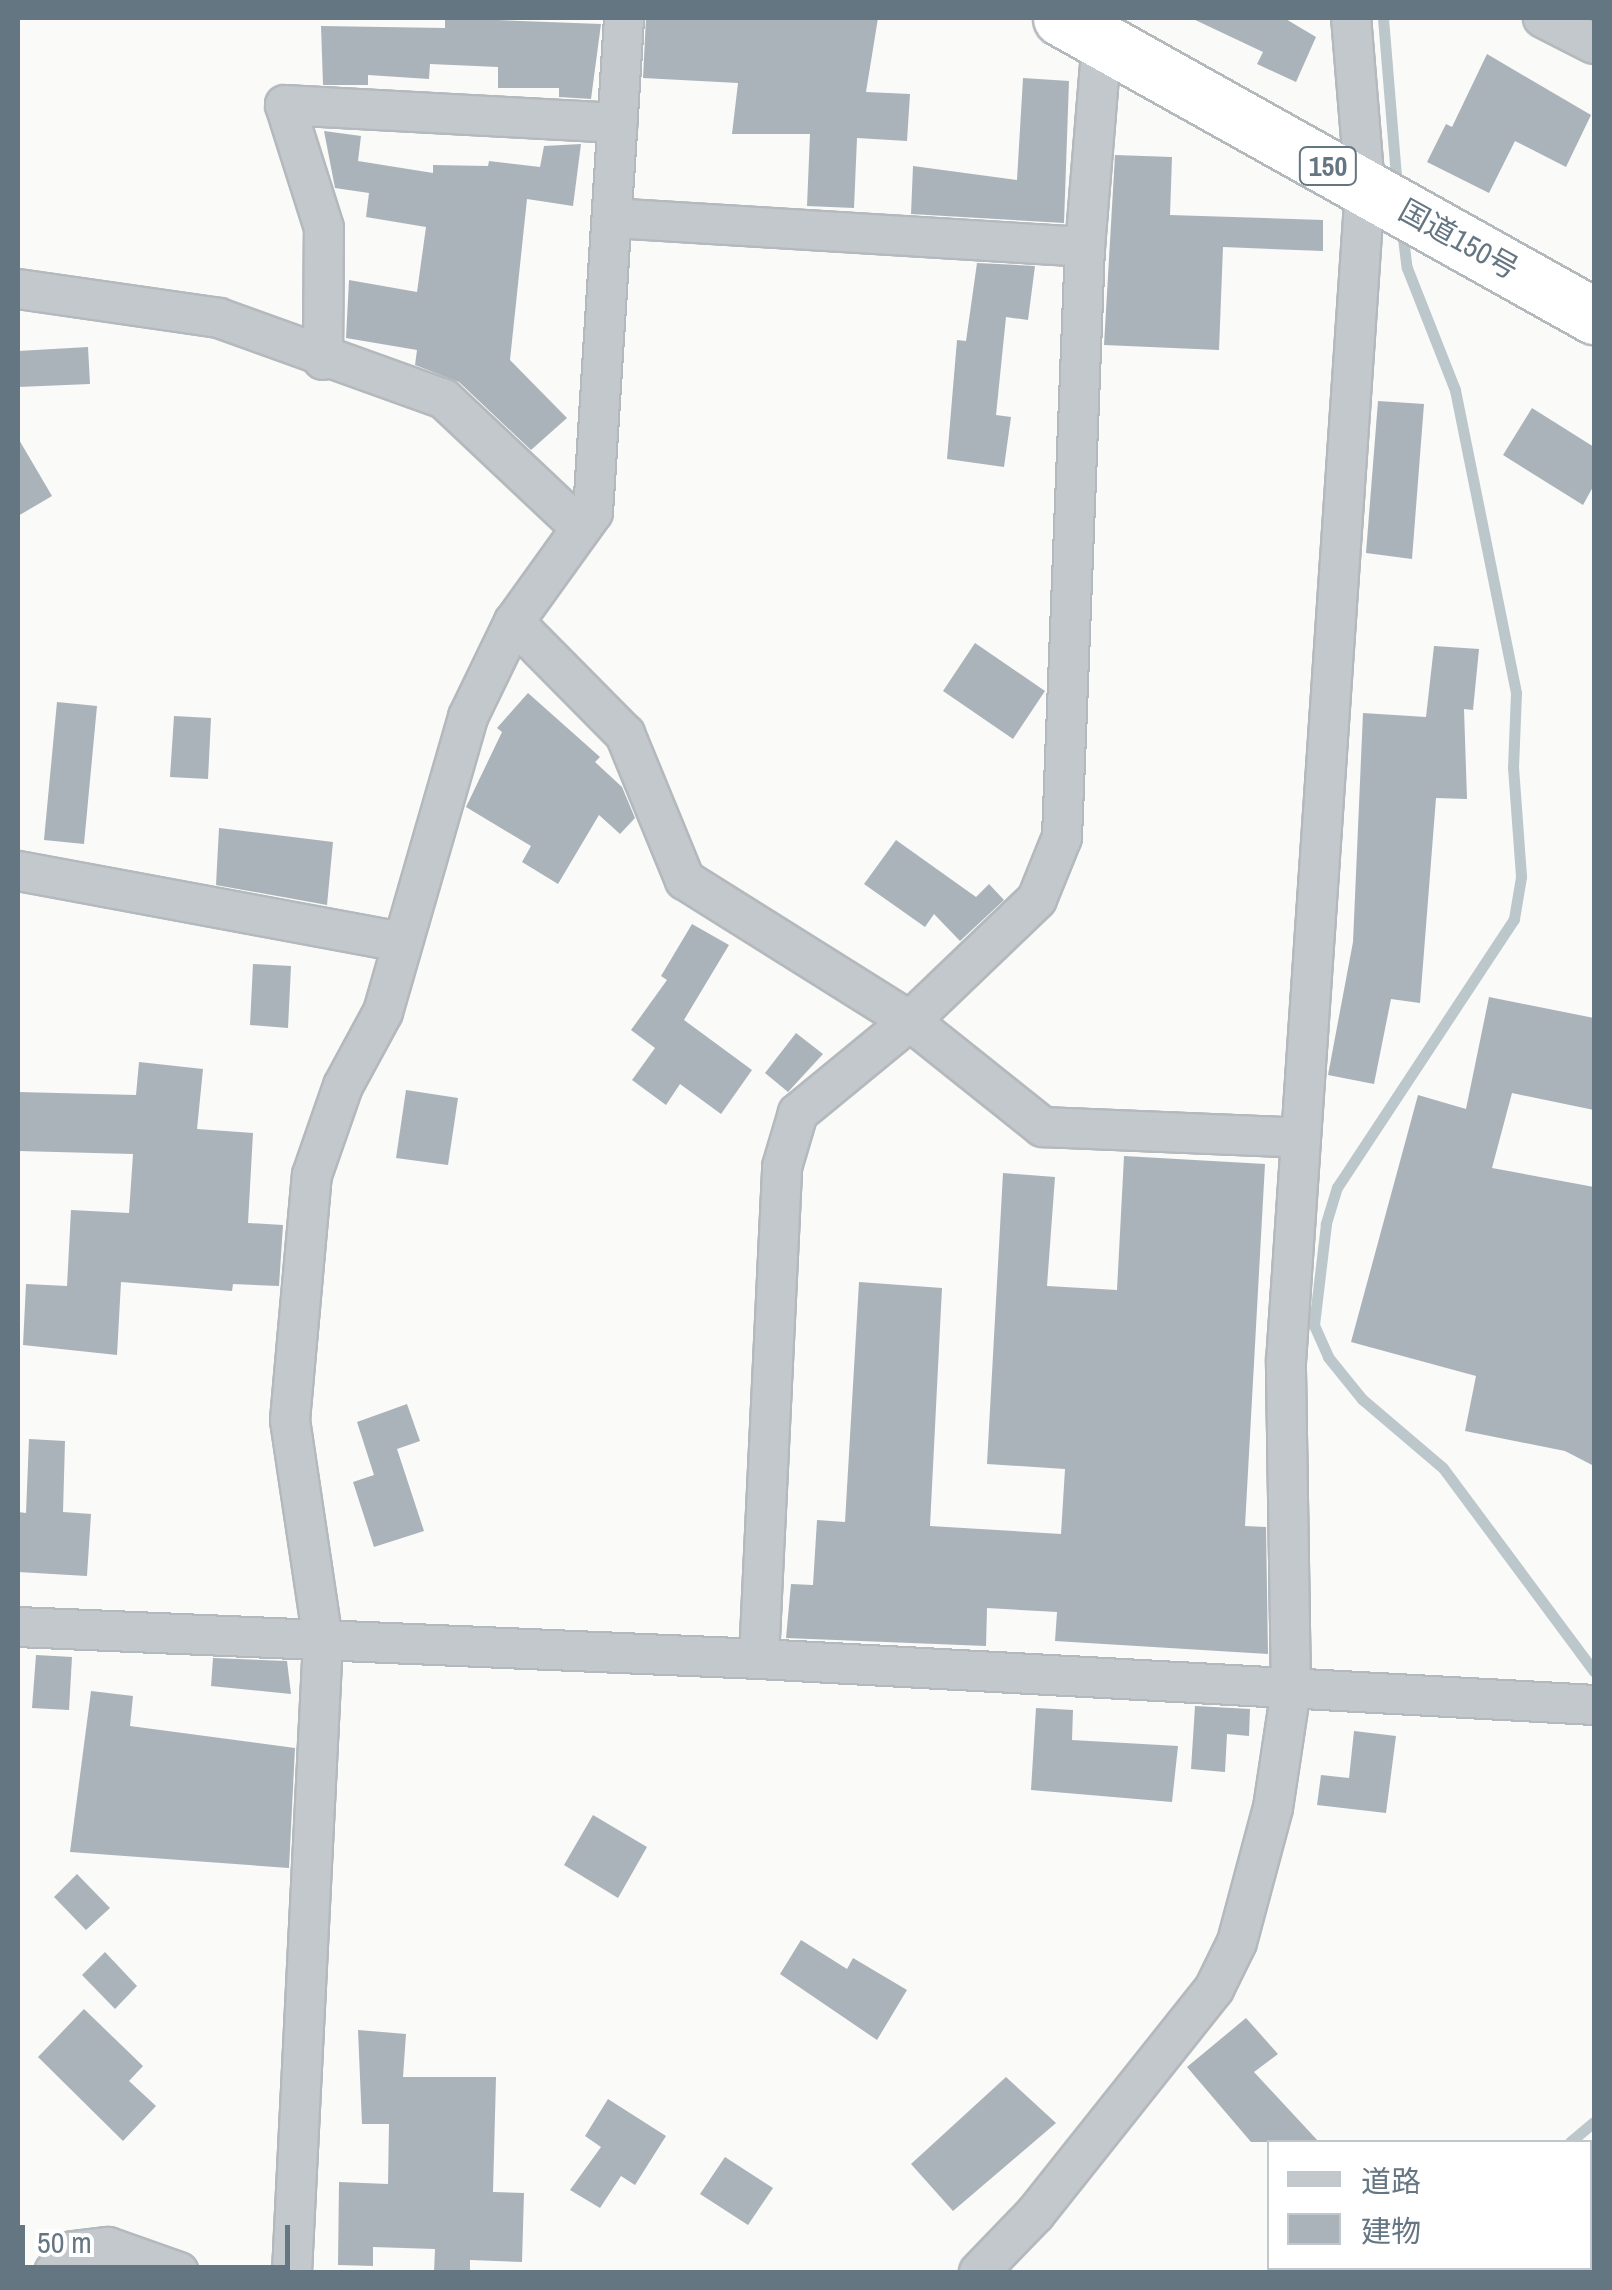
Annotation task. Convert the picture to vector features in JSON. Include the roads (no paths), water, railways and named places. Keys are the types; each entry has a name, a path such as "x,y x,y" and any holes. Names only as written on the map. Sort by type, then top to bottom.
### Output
{"highway":[{"name":"国道150号","path":"1082,29 1594,316"}],"street":[{"path":"292,2272 324,1642 290,1420 312,1175 343,1086 382,1012 468,717 514,622 593,512 624,18"},
{"path":"980,2272 1035,2214 1214,1989 1237,1942 1273,1808 1291,1689 1286,1362 1366,187 1351,18"},
{"path":"1542,18 1594,44"},
{"path":"758,1658 782,1167 798,1113 910,1021 1037,900 1062,836 1085,247 1082,29"},
{"path":"323,360 324,228 284,105 618,123"},
{"path":"612,218 1085,247"},
{"path":"18,289 219,318 323,360 444,398 581,528"},
{"path":"514,622 625,734 685,880 910,1021 1043,1127 1301,1138"},
{"path":"18,870 402,942"},
{"path":"18,1627 758,1658 1594,1705"},
{"path":"54,2272 73,2251 108,2246 179,2272"}],"waterway":[{"path":"1383,18 1397,187"},
{"path":"1402,230 1407,268 1455,390 1516,693 1513,767 1521,877 1514,919 1337,1187 1326,1224 1314,1325 1328,1357 1362,1399 1443,1468 1594,1671"},
{"path":"1572,2140 1594,2122"},
{"path":"1370,2272 1375,2270"}]}
